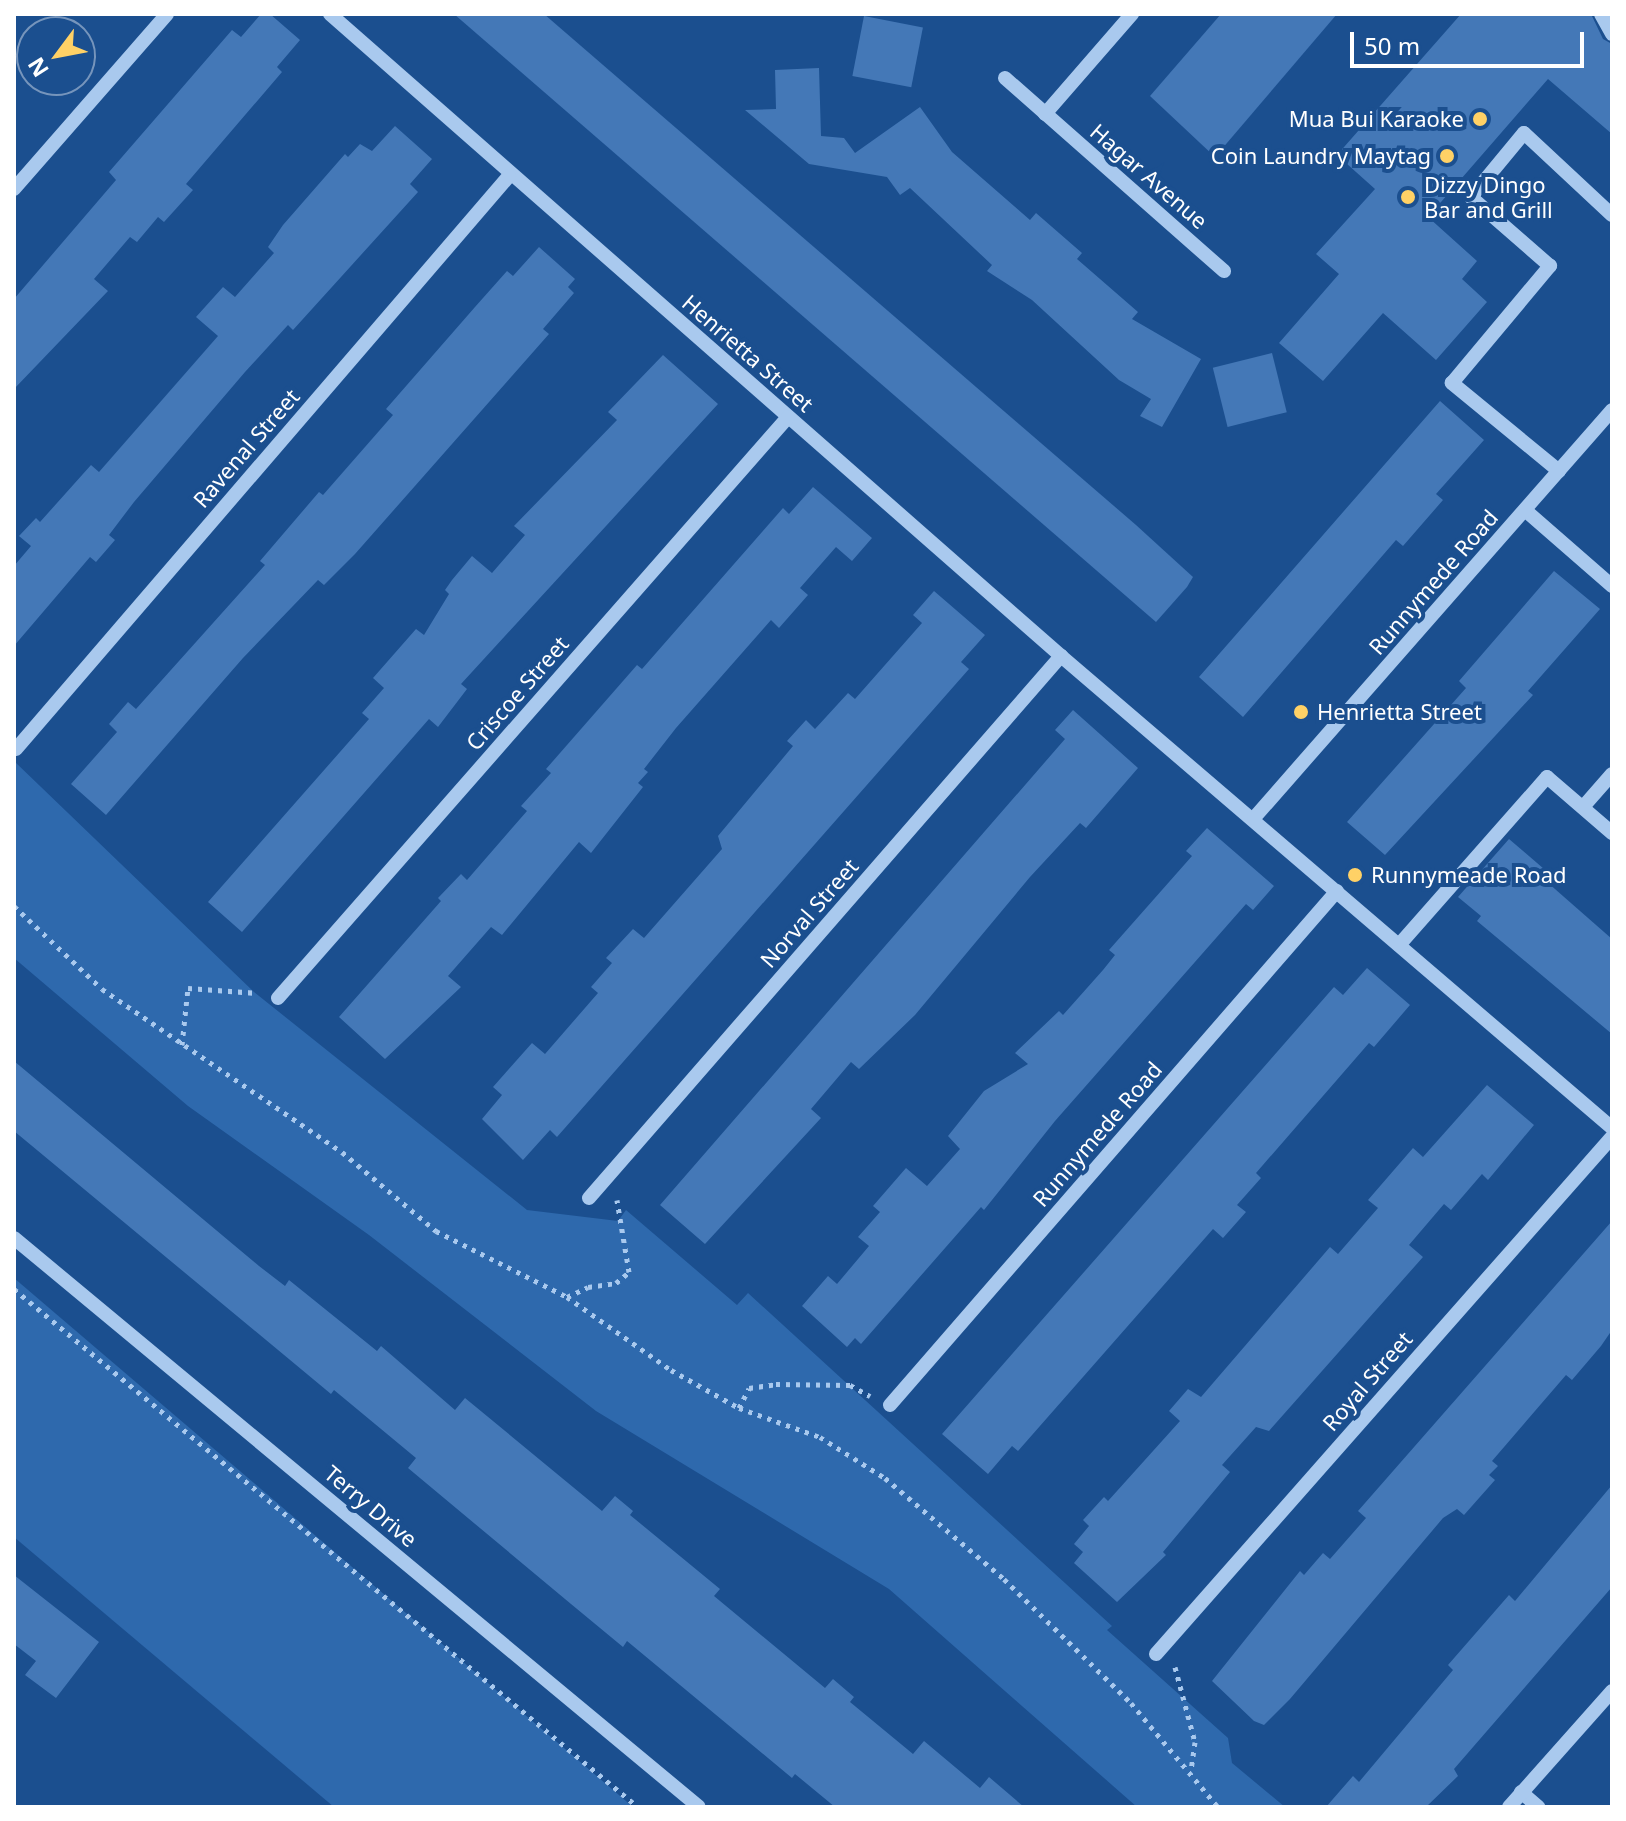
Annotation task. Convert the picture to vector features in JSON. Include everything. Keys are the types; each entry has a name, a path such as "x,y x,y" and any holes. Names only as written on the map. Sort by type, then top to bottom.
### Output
{"street":[{"path":"14,189 167,14"},
{"name":"Henrietta Street","path":"330,14 509,176 1061,656 1254,818 1612,1128"},
{"path":"1045,114 1132,14"},
{"path":"1601,14 1612,34"},
{"name":"Hagar Avenue","path":"1005,78 1224,271"},
{"path":"1559,471 1452,383 1550,266 1471,197 1524,133 1612,215"},
{"name":"Ravenal Street","path":"16,749 509,176"},
{"name":"Runnymede Road","path":"1254,818 1612,410"},
{"name":"Criscoe Street","path":"272,997 788,417"},
{"path":"1525,510 1612,586"},
{"name":"Norval Street","path":"589,1198 1061,656"},
{"path":"1583,807 1612,774"},
{"path":"1399,945 1547,777 1612,833"},
{"name":"Runnymede Road","path":"890,1405 1337,891"},
{"name":"Royal Street","path":"1156,1654 1612,1137"},
{"name":"Terry Drive","path":"14,1238 699,1807"},
{"path":"1509,1807 1612,1691"},
{"path":"1521,1792 1538,1807"}],"path":[{"path":"14,906 102,989 342,1152 436,1231 567,1297 671,1370 739,1408 820,1437 897,1488 1004,1579 1131,1703 1218,1807"},
{"path":"182,1045 188,988 254,990 272,997"},
{"path":"567,1297 588,1287 616,1283 629,1272 616,1194"},
{"path":"14,1289 638,1807"},
{"path":"739,1408 749,1388 776,1384 850,1385 874,1400"},
{"path":"1174,1661 1195,1742 1191,1771"}],"shaded area":[{"path":"14,761 254,992 527,1210 618,1221 626,1210 737,1305 748,1293 1112,1626 1107,1630 1228,1738 1232,1763 1285,1807 1137,1807 889,1589 596,1411 369,1235 188,1106 14,958"},
{"path":"14,1278 633,1807 334,1807 14,1537"}],"building":[{"path":"261,14 270,14 300,40 277,67 282,72 186,184 193,190 164,222 158,217 137,242 130,237 94,279 108,291 14,389 14,299 116,180 109,172 232,30 241,37"},
{"path":"454,14 544,14 1136,525 1193,577 1187,587 1156,622"},
{"path":"1221,14 1337,14 1215,157 1150,96"},
{"path":"1461,14 1591,14 1603,39 1612,44 1612,134 1548,79 1428,217 1477,261 1462,279 1487,302 1436,360 1383,313 1323,381 1279,343 1339,274 1316,254 1375,189 1337,155"},
{"path":"864,16 923,27 911,87 852,76"},
{"path":"819,68 821,136 844,138 855,153 920,107 952,152 1030,220 1036,213 1082,253 1077,259 1138,312 1132,319 1201,359 1162,427 1140,416 1151,399 1119,380 1032,300 987,271 992,265 910,188 900,195 887,177 809,164 745,110 776,109 775,70"},
{"path":"395,126 432,159 410,184 418,192 293,330 288,325 245,372 134,502 109,535 115,540 96,562 90,557 14,646 14,566 31,546 19,536 36,518 40,522 91,465 99,472 218,336 196,317 223,287 235,297 274,253 268,247 283,225 345,154 348,157 360,144 372,151"},
{"path":"539,247 575,279 568,287 574,293 543,329 549,334 355,554 324,585 318,580 243,658 106,815 71,784 117,732 109,724 128,702 136,709 265,565 260,561 319,492 323,495 393,415 386,409 507,271 513,276"},
{"path":"1272,353 1287,412 1228,427 1213,368"},
{"path":"663,355 718,404 461,684 467,689 438,727 429,719 242,932 208,902 369,719 362,713 384,688 373,678 416,629 424,635 449,594 445,590 452,580 472,556 492,573 525,535 514,526 617,420 608,412"},
{"path":"1440,401 1484,440 1436,494 1443,500 1403,546 1396,540 1243,717 1199,677"},
{"path":"813,487 872,538 852,561 836,547 800,588 808,595 779,628 771,620 676,728 644,769 648,772 638,783 643,787 591,853 579,842 502,935 491,927 448,976 461,987 385,1059 339,1017 441,901 438,898 461,874 467,880 527,811 521,806 551,773 546,769 637,665 642,669 783,508 789,514"},
{"path":"1554,571 1600,609 1528,691 1533,695 1385,855 1347,822 1466,688 1459,681"},
{"path":"934,591 985,635 961,662 969,669 557,1137 550,1130 523,1160 482,1119 502,1095 493,1087 532,1043 545,1054 598,993 591,987 612,963 606,958 633,929 644,938 722,849 718,836 793,746 787,741 806,720 815,729 848,693 855,699 922,623 913,615"},
{"path":"1073,710 1138,768 1086,828 1080,823 1030,877 915,1015 859,1069 851,1062 811,1109 821,1118 705,1244 660,1205 1065,739 1055,730"},
{"path":"1207,828 1274,886 1253,910 1246,904 1055,1121 984,1210 981,1207 861,1344 855,1338 847,1347 802,1306 828,1276 837,1284 869,1246 858,1237 880,1212 873,1206 906,1168 927,1186 960,1149 948,1136 984,1091 1028,1064 1015,1053 1059,1011 1063,1015 1103,970 1115,955 1109,950 1192,856 1186,851"},
{"path":"1509,839 1544,869 1539,875 1612,939 1612,1034 1477,921 1481,916 1458,897"},
{"path":"1367,968 1410,1005 1374,1047 1369,1043 1256,1173 1261,1178 1237,1205 1246,1212 1223,1238 1213,1229 1018,1451 1012,1446 988,1474 942,1434 1334,987 1343,995"},
{"path":"14,1061 259,1266 285,1286 289,1280 377,1351 381,1346 455,1410 465,1398 602,1511 615,1496 633,1511 630,1515 720,1589 714,1596 825,1688 833,1679 854,1697 850,1702 913,1754 924,1741 980,1788 989,1777 1024,1807 835,1807 795,1774 792,1778 627,1641 623,1647 571,1604 408,1468 416,1458 334,1390 331,1394 14,1131"},
{"path":"1487,1085 1534,1125 1488,1180 1482,1174 1451,1210 1444,1204 1409,1245 1423,1257 1269,1431 1256,1427 1222,1465 1230,1472 1163,1552 1166,1555 1117,1602 1074,1563 1083,1552 1074,1544 1089,1526 1083,1520 1104,1497 1108,1501 1180,1421 1169,1411 1188,1389 1201,1397 1330,1247 1338,1254 1378,1208 1368,1200 1413,1148 1423,1157"},
{"path":"1612,1221 1612,1330 1601,1346 1572,1380 1566,1375 1492,1461 1498,1466 1489,1475 1495,1480 1464,1515 1457,1509 1443,1518 1290,1699 1264,1725 1254,1721 1212,1681 1300,1571 1304,1575 1323,1553 1330,1559 1366,1518 1358,1511"},
{"path":"1612,1485 1612,1587 1454,1769 1458,1776 1426,1807 1326,1807 1353,1776 1359,1782 1453,1670 1448,1665 1509,1595 1515,1601"},
{"path":"14,1575 99,1642 56,1698 25,1675 36,1661 14,1644"}],"place":[{"name":"Mua Bui Karaoke","path":"1480,119"},
{"name":"Coin Laundry Maytag","path":"1447,156"},
{"name":"Dizzy Dingo Bar and Grill","path":"1408,197"},
{"name":"Henrietta Street","path":"1301,712"},
{"name":"Runnymeade Road","path":"1355,875"}]}
